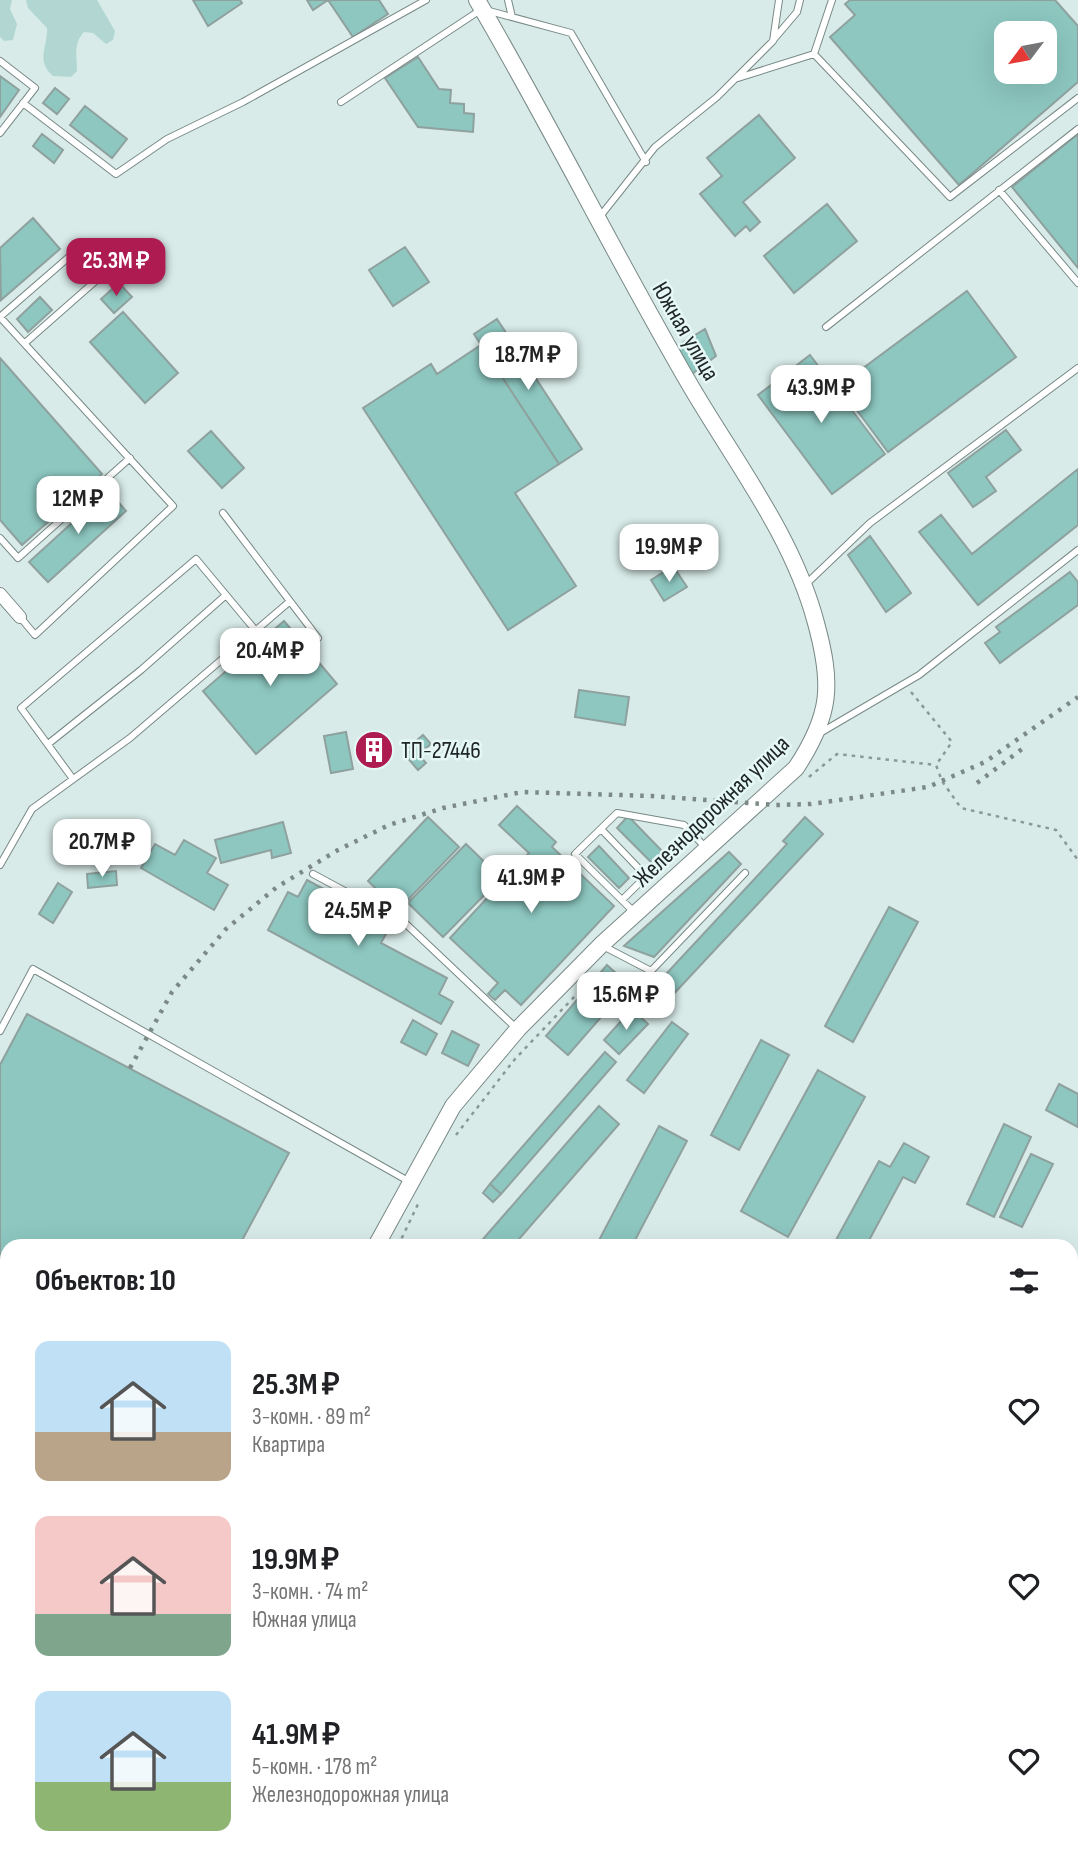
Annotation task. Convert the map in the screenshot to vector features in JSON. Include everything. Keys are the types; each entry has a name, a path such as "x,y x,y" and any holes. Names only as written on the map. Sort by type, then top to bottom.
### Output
{"street":[{"name":"Южная улица","path":"479,4 690,385 794,556 817,623 828,700 818,734"},
{"path":"0,594 20,617"},
{"name":"Железнодорожная улица","path":"380,1239 453,1106 518,1030 601,946 796,768 818,734"}],"lane":[{"path":"23,103 116,174 167,139 243,102 426,0"},
{"path":"508,0 512,17"},
{"path":"773,41 779,0"},
{"path":"597,220 656,147 736,78 773,41 797,12 800,0"},
{"path":"814,54 832,0"},
{"path":"341,102 479,4 512,17 571,33 646,162"},
{"path":"736,78 814,54"},
{"path":"814,54 950,197 1078,99"},
{"path":"0,61 35,88 0,133"},
{"path":"826,327 1078,129"},
{"path":"999,190 1078,283"},
{"path":"20,617 35,635 173,506 1,317 77,250 100,277 26,343"},
{"path":"804,587 870,523 1078,368"},
{"path":"0,538 18,558 130,458"},
{"path":"223,513 318,638"},
{"path":"818,734 904,684 1078,550"},
{"path":"73,779 21,708 196,559 256,631"},
{"path":"48,744 141,670 226,595"},
{"path":"0,865 32,809 130,738 289,602"},
{"path":"636,914 575,853 617,813 684,825 707,849"},
{"path":"601,829 646,876"},
{"path":"622,900 691,832"},
{"path":"601,946 650,971 745,873"},
{"path":"313,874 406,924 518,1030"},
{"path":"0,1031 33,969 410,1182"}],"path":[{"path":"904,684 952,742 936,765 942,781 961,808 1056,830 1078,860"}],"shaded area":[{"path":"0,0 12,0 10,9 17,24 13,40 4,41 0,37"},
{"path":"26,0 97,0 115,31 113,40 106,44 93,33 84,32 77,46 77,71 71,77 53,76 43,59 47,28 28,8"}],"building":[{"path":"193,0 240,0 242,3 208,26"},
{"path":"307,0 328,0 313,10"},
{"path":"328,0 379,0 388,14 353,37"},
{"path":"850,0 1055,0 1078,26 1078,82 959,185 830,37 855,15 845,4"},
{"path":"418,57 439,89 451,90 450,103 464,104 464,113 474,114 473,132 418,127 385,78"},
{"path":"0,76 19,90 0,117"},
{"path":"55,88 69,99 57,114 43,103"},
{"path":"85,106 127,139 112,158 70,125"},
{"path":"759,115 795,158 743,202 760,222 750,231 746,226 735,236 700,194 722,176 707,158"},
{"path":"42,134 63,150 54,163 33,146"},
{"path":"1078,134 1078,268 1012,187"},
{"path":"827,204 857,241 794,293 764,256"},
{"path":"33,218 60,249 1,300 0,248"},
{"path":"405,247 429,282 393,306 369,270"},
{"path":"119,283 132,297 114,313 101,299"},
{"path":"967,291 1016,357 888,452 839,386"},
{"path":"40,297 52,310 28,332 17,319"},
{"path":"123,312 178,373 145,403 90,342"},
{"path":"497,319 582,449 559,464 474,334"},
{"path":"705,329 716,356 692,374 677,346"},
{"path":"481,345 559,464 515,493 576,586 508,630 363,408 431,364 437,374"},
{"path":"810,355 885,454 832,494 758,395"},
{"path":"0,358 102,474 22,545 0,520"},
{"path":"1006,430 1021,450 986,477 996,491 973,507 948,473"},
{"path":"211,431 244,468 222,488 188,451"},
{"path":"1078,469 1078,525 978,605 919,532 941,515 972,554"},
{"path":"108,490 126,511 48,582 29,562"},
{"path":"870,536 911,593 886,612 848,555"},
{"path":"673,566 687,587 664,601 651,580"},
{"path":"1070,572 1078,582 1078,605 1000,663 985,643 1000,632 996,627"},
{"path":"284,621 337,684 256,754 203,691"},
{"path":"579,690 629,697 625,725 575,717"},
{"path":"346,732 353,769 331,773 324,736"},
{"path":"423,735 431,744 418,754 426,763 418,770 405,755 412,750 409,747"},
{"name":"ТП-27446","path":"379,739 386,747 369,760 362,752"},
{"path":"517,806 556,842 552,847 614,906 521,1005 505,990 495,1000 488,994 498,983 450,938 529,853 499,825"},
{"path":"628,816 663,852 652,863 617,828"},
{"path":"428,817 459,847 398,910 368,881"},
{"path":"805,817 823,834 668,1000 654,987 787,844 783,841"},
{"path":"283,822 291,853 272,858 271,850 221,863 215,840"},
{"path":"184,840 216,858 207,873 228,885 214,910 141,868 155,844 175,855"},
{"path":"466,844 501,878 443,937 408,903"},
{"path":"599,846 629,878 619,888 588,857"},
{"path":"729,852 741,864 654,957 624,946"},
{"path":"116,871 117,885 88,888 87,874"},
{"path":"307,880 383,921 387,932 381,943 447,978 439,994 453,1002 441,1024 268,930 288,892 298,897"},
{"path":"58,883 72,892 53,923 39,914"},
{"path":"889,907 918,922 853,1042 825,1026"},
{"path":"607,965 629,985 568,1055 546,1036"},
{"path":"632,1009 648,1024 619,1054 604,1040"},
{"path":"27,1014 289,1153 243,1239 0,1239 0,1065"},
{"path":"413,1020 437,1034 426,1055 401,1042"},
{"path":"672,1022 688,1034 644,1093 627,1080"},
{"path":"452,1031 479,1045 468,1066 442,1053"},
{"path":"761,1040 789,1055 739,1150 711,1135"},
{"path":"605,1052 616,1062 501,1194 490,1184"},
{"path":"818,1070 865,1097 788,1237 741,1211"},
{"path":"1059,1084 1078,1094 1078,1127 1046,1110"},
{"path":"599,1106 619,1124 519,1239 483,1239"},
{"path":"1004,1124 1031,1137 994,1217 967,1204"},
{"path":"659,1126 687,1141 636,1239 600,1239"},
{"path":"904,1143 929,1157 915,1183 903,1177 870,1239 837,1239 879,1161 890,1167"},
{"path":"1031,1154 1053,1164 1022,1227 1000,1217"},
{"path":"490,1184 501,1194 493,1202 483,1193"}],"railway":[{"path":"130,1068 172,992 226,929 277,887 338,850 389,825 443,808 522,792 652,796 776,805 811,804 928,787 985,762 1078,697"},
{"path":"977,783 1022,749"}],"place":[{"name":"ТП-27446","path":"374,750"}]}
